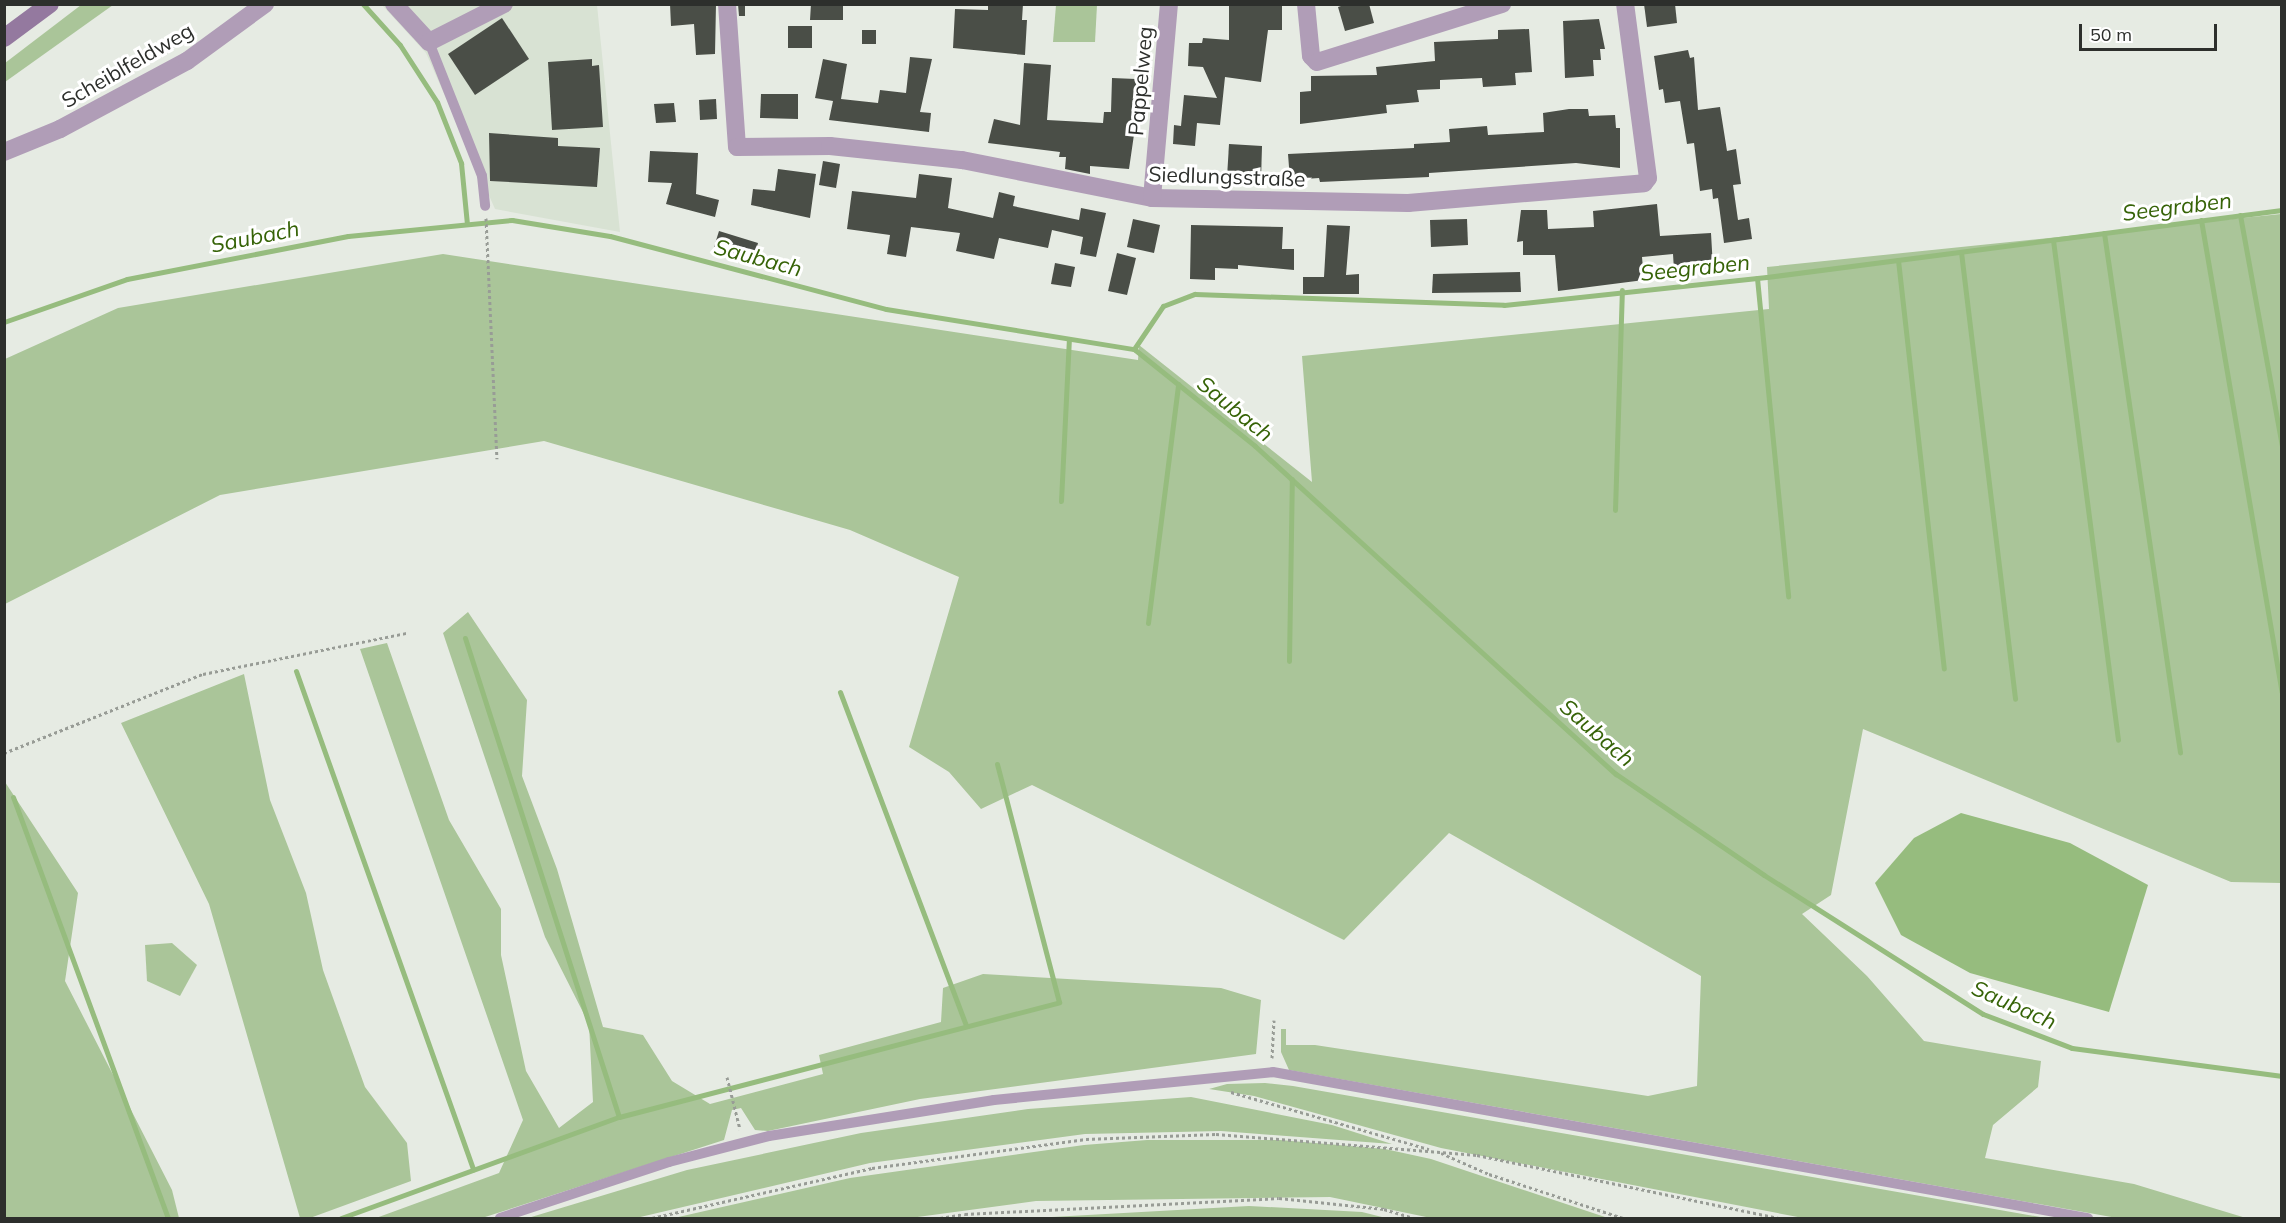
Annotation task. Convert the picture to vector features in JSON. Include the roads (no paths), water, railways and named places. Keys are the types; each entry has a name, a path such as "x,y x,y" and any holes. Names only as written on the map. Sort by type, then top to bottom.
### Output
{"main road":[{"path":"4,38 50,4"}],"street":[{"name":"Scheiblfeldweg","path":"4,152 60,129 187,61 265,4"},
{"path":"394,4 429,42 504,4"},
{"name":"Siedlungsstraße","path":"727,4 736,147 830,146 962,160 1152,198 1408,203 1644,183 1648,178 1625,4"},
{"name":"Pappelweg","path":"1152,198 1169,4"},
{"path":"1306,4 1311,56 1317,62 1502,4"}],"lane":[{"path":"429,42 482,176 485,206"},
{"path":"500,1218 669,1162 744,1143 994,1100 1273,1071 2088,1218"}],"waterway":[{"path":"363,4 400,45 437,102 461,163 467,224"},
{"name":"Seegraben","path":"1134,349 1163,306 1195,294 1504,305 1767,277 2282,210"},
{"path":"2240,215 2282,445"},
{"name":"Saubach","path":"4,322 127,279 348,236 512,220 610,236 886,309 1134,349 1255,446 1616,774 1764,875 1983,1014 2072,1048 2282,1076"},
{"path":"2201,220 2282,692"},
{"path":"2104,233 2180,752"},
{"path":"2053,240 2118,740"},
{"path":"1961,252 2015,699"},
{"path":"1898,260 1944,668"},
{"path":"1757,278 1788,596"},
{"path":"1615,510 1622,290"},
{"path":"1061,501 1069,340"},
{"path":"1148,623 1178,384"},
{"path":"1289,661 1292,479"},
{"path":"465,638 619,1117"},
{"path":"296,671 473,1169"},
{"path":"840,692 966,1026"},
{"path":"341,1218 619,1117 1059,1002 997,764"},
{"path":"13,797 168,1218"}]}
